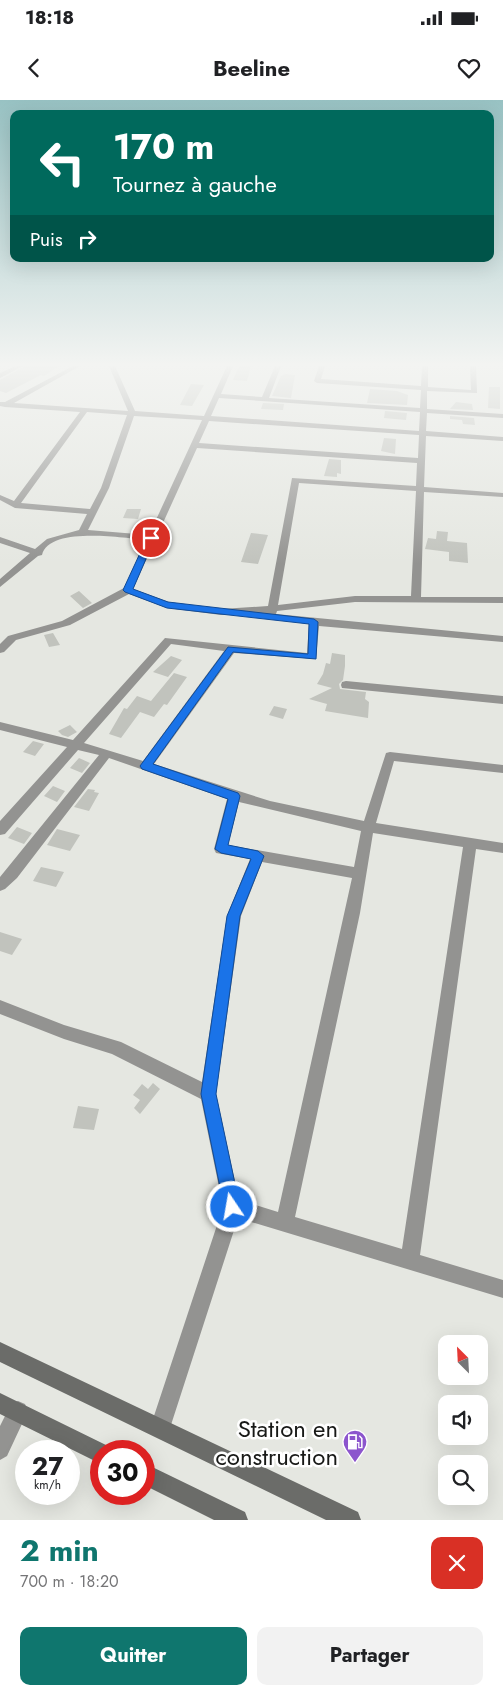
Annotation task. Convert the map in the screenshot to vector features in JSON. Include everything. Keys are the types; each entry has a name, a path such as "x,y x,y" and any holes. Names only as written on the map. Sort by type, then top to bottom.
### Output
{"main road":[{"path":"0,1352 350,1520"},
{"path":"9,1407 90,1448"},
{"path":"155,1479 238,1520"}],"street":[{"path":"15,505 69,432"},
{"path":"82,532 90,512 105,488 125,432"},
{"path":"0,650 12,638 66,623 128,590 199,432"},
{"path":"411,432 503,438"},
{"path":"416,599 421,433"},
{"path":"193,446 420,461"},
{"path":"271,612 295,480 503,495"},
{"path":"0,497 15,505 90,512"},
{"path":"0,584 39,553 50,541 82,532 151,538"},
{"path":"0,540 39,553"},
{"path":"128,590 167,605 221,612 271,612 356,599 503,600"},
{"path":"271,612 314,622 503,639"},
{"path":"0,830 168,640 231,649 312,657 314,622"},
{"path":"146,766 231,649"},
{"path":"346,684 503,700"},
{"path":"2,728 107,753 234,796 368,827 503,848"},
{"path":"0,884 12,874 107,753"},
{"path":"285,1223 360,874 368,827 390,756 503,769"},
{"path":"234,796 221,849 360,874"},
{"path":"410,1261 470,843"},
{"path":"160,1428 232,1207 208,1094 234,916 258,856"},
{"path":"0,1007 64,1032 116,1047 208,1094"},
{"path":"232,1207 503,1289"},
{"path":"0,1449 9,1407"}],"building":[{"path":"384,438 396,439 395,454 381,451"},
{"path":"329,459 341,460 341,474 337,473 337,477 324,476"},
{"path":"127,509 141,509 138,519 123,518"},
{"path":"437,531 448,532 447,541 467,543 468,563 449,561 449,552 425,549 428,538 436,539"},
{"path":"251,533 268,535 258,564 241,562"},
{"path":"79,591 92,603 83,608 70,596"},
{"path":"53,633 60,645 49,647 44,635"},
{"path":"332,653 345,655 343,680 339,684 340,689 366,692 365,699 369,702 368,718 325,711 327,704 309,699 332,688 317,684 323,674 326,663 330,664"},
{"path":"171,656 182,660 168,677 153,672"},
{"path":"174,673 187,677 167,705 164,704 154,717 140,712 121,738 109,734 124,708 127,709 137,696 151,701"},
{"path":"274,706 287,709 283,719 269,715"},
{"path":"70,725 77,732 68,737 58,731"},
{"path":"33,741 44,744 35,756 23,752"},
{"path":"79,758 90,763 82,773 70,768"},
{"path":"53,786 65,791 57,802 44,796"},
{"path":"88,789 99,793 89,811 74,807"},
{"path":"17,827 32,833 24,844 8,838"},
{"path":"57,829 80,835 70,851 47,845"},
{"path":"41,867 64,872 56,887 33,881"},
{"path":"0,932 22,939 12,955 0,951"},
{"path":"153,1083 160,1089 140,1114 134,1108 140,1100 133,1095 142,1084 148,1089"},
{"path":"78,1106 99,1109 94,1130 73,1128"}],"place":[{"name":"Station en construction","path":"355,1463"}],"route":[{"path":"151,538 128,590 167,605 314,622 312,657 231,649 146,766 234,796 221,849 258,856 234,916 208,1094 232,1207"}]}
